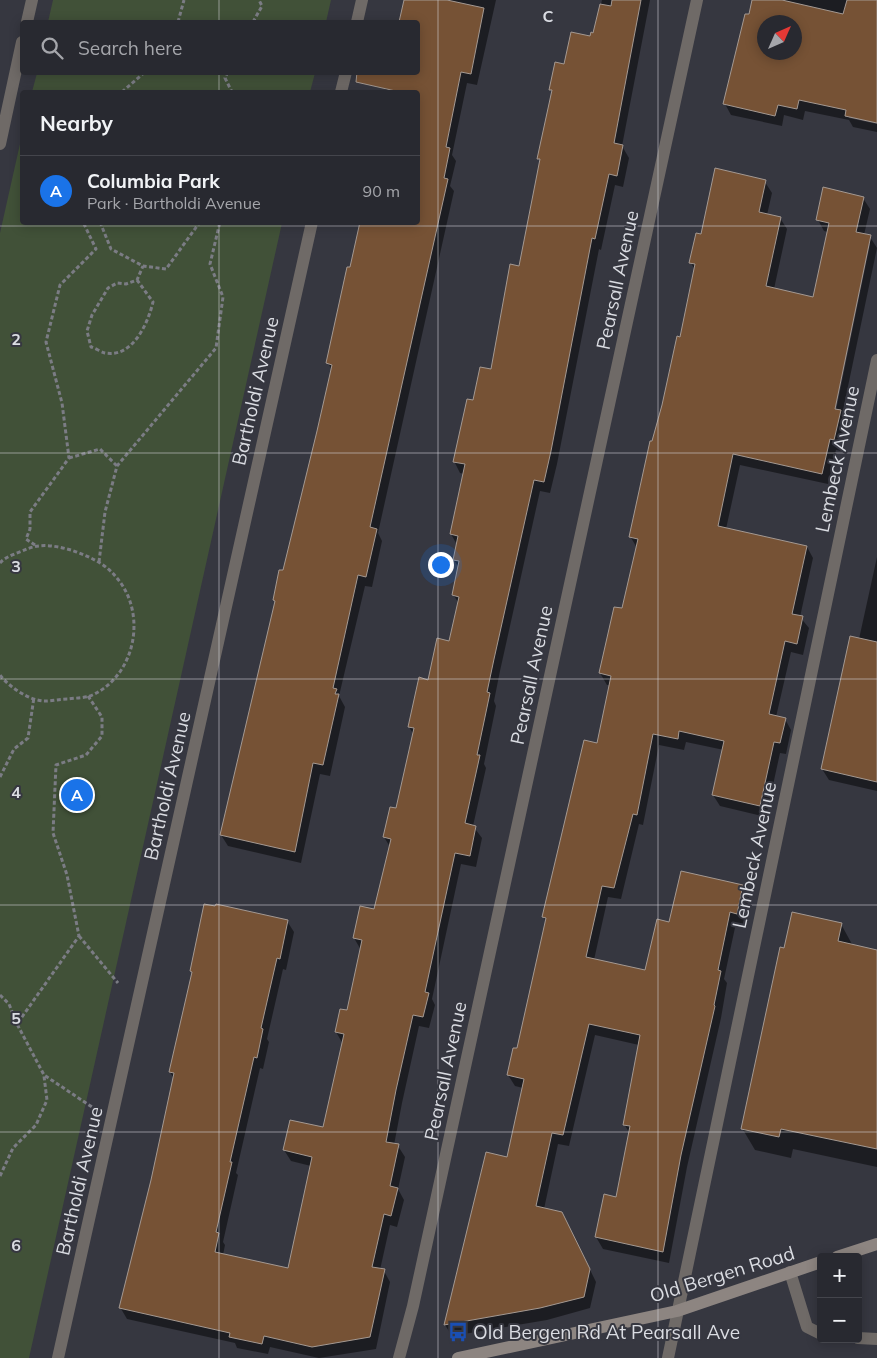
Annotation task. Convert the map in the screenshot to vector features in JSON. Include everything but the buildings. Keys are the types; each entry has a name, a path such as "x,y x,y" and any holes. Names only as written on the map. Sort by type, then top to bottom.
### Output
{"main road":[{"path":"849,1253 877,1244"},
{"name":"Old Bergen Road","path":"458,1358 677,1311 817,1263"}],"street":[{"path":"27,20 32,0"},
{"path":"357,20 362,0"},
{"name":"Pearsall Avenue","path":"399,1358 410,1323 696,0"},
{"path":"0,144 20,51"},
{"path":"342,90 345,75"},
{"name":"Bartholdi Avenue","path":"58,1358 311,225"},
{"name":"Lembeck Avenue","path":"668,1358 877,360"},
{"path":"790,1272 807,1328 817,1332"},
{"path":"862,1338 877,1339"}],"path":[{"path":"179,20 184,0"},
{"path":"254,20 262,6 259,0"},
{"path":"124,90 142,75"},
{"path":"226,75 225,78 231,90"},
{"path":"69,458 62,403 46,342 60,285 96,249 84,225"},
{"path":"101,225 111,249 143,266 166,269 198,225"},
{"path":"99,562 106,512 117,466 216,348 223,297 210,264 219,225"},
{"path":"137,280 154,302 144,328 133,344 118,351 106,353 91,347 88,331 92,315 108,288 117,283 126,284 137,280 143,266"},
{"path":"36,546 26,539 30,528 30,512 69,458 100,449 117,466"},
{"path":"0,563 36,546 57,546 99,562 116,577 129,597 134,620 133,644 124,665 111,682 88,696 43,701 20,693 0,675"},
{"path":"88,696 102,717 102,736 86,755 56,764 53,833 67,875 80,936 118,984"},
{"path":"0,777 14,749 28,738 34,698"},
{"path":"16,1024 80,936"},
{"path":"0,995 9,1004 16,1024 44,1075 47,1100 36,1125 12,1148 0,1176"},
{"path":"44,1075 92,1107"}],"green space":[{"path":"53,0 331,0 326,20 48,20"},
{"path":"36,75 314,75 311,90 32,90"},
{"path":"20,144 20,225 282,225 29,1358 0,1358 0,233"}],"place":[{"name":"Columbia Park","path":"77,795"},
{"name":"Old Bergen Rd At Pearsall Ave","path":"458,1332"}]}
